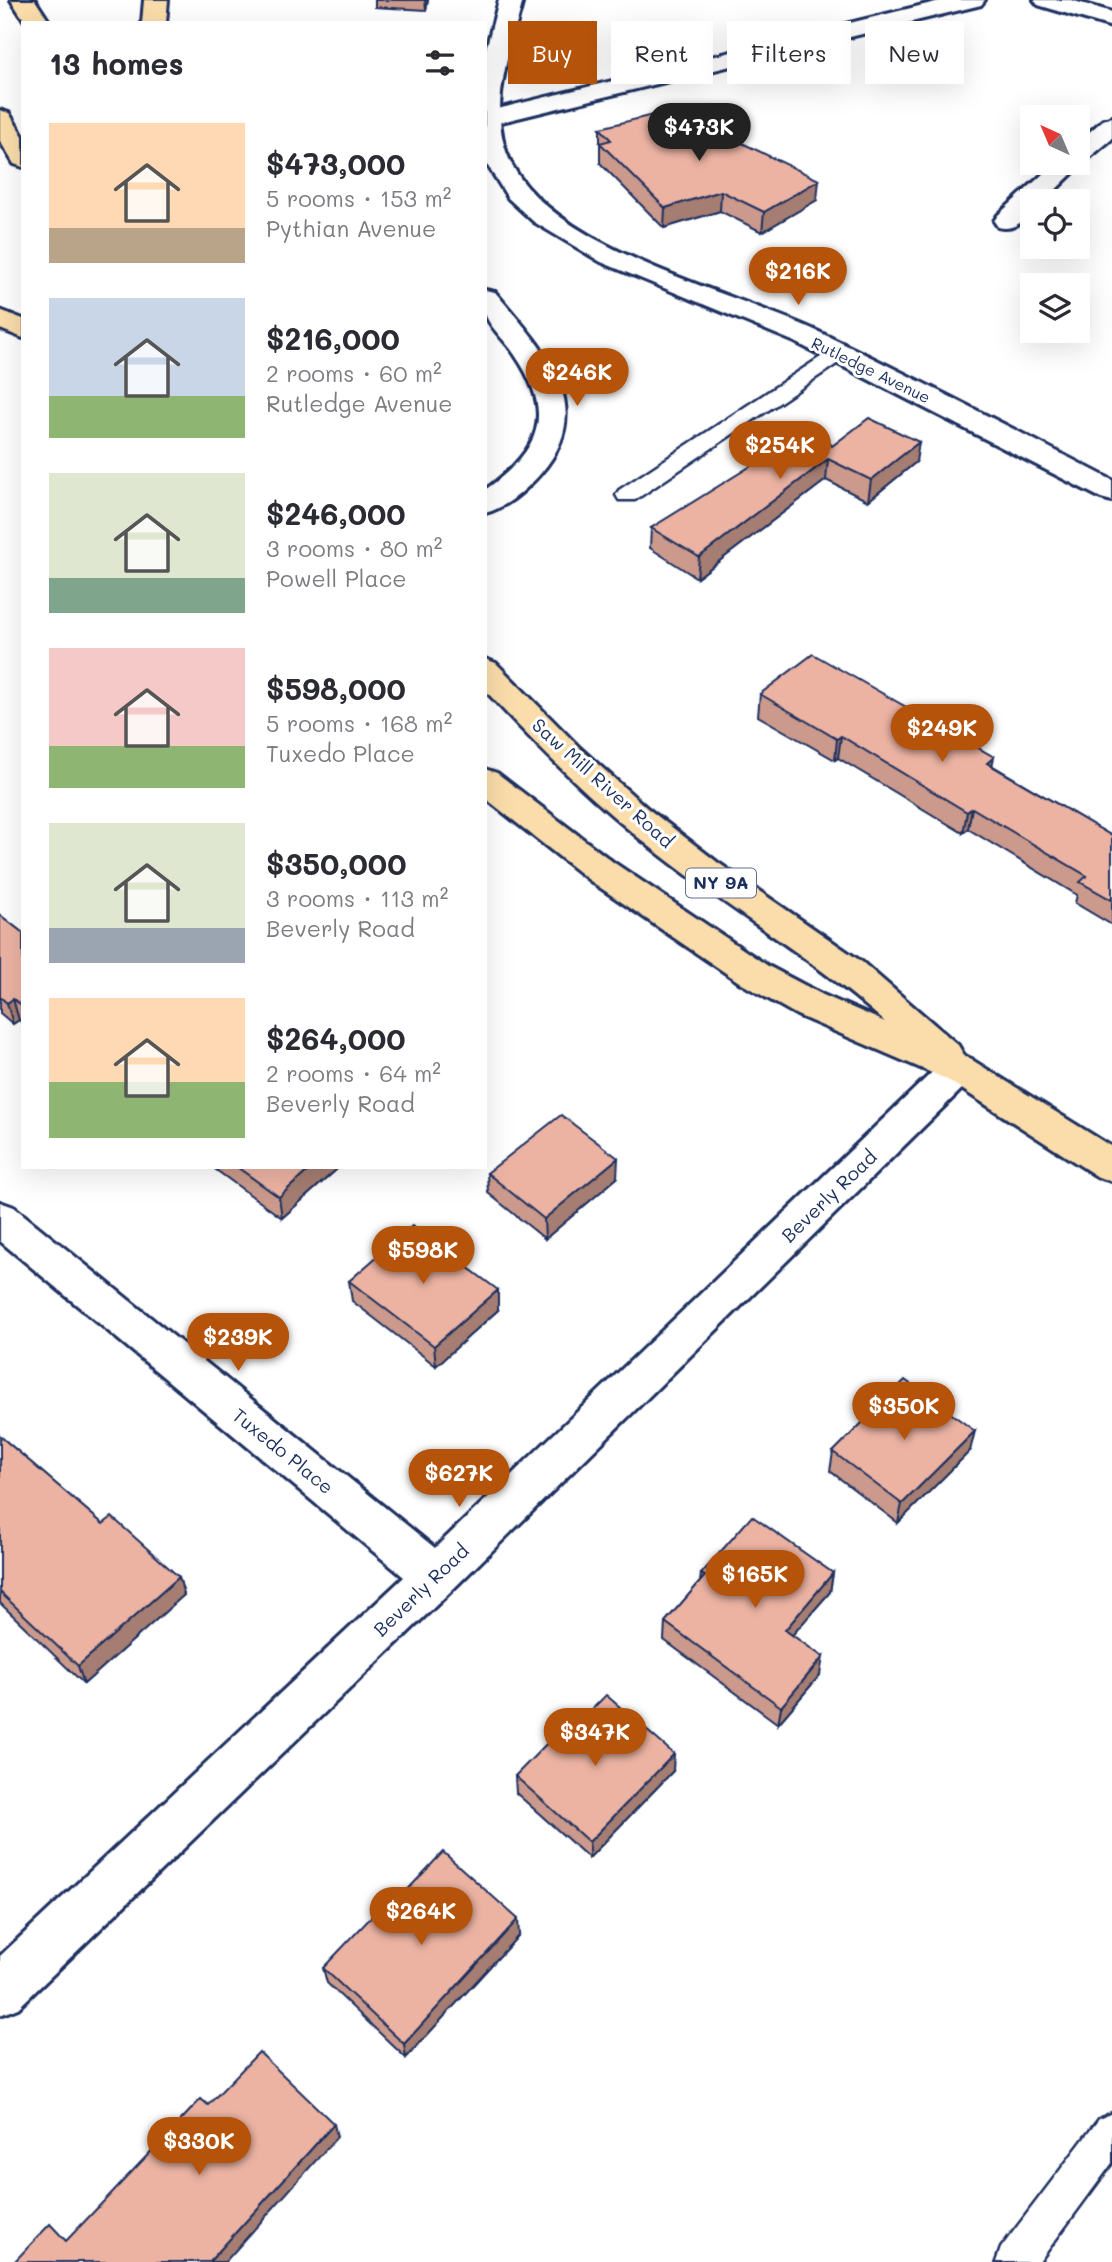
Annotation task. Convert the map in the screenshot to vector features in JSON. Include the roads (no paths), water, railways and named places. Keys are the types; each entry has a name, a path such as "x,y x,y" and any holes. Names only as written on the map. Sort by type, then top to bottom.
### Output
{"main road":[{"path":"23,0 37,21"},
{"path":"155,21 156,0"},
{"path":"0,118 21,155"},
{"path":"0,318 21,329"},
{"name":"Saw Mill River Road","path":"487,672 541,731 657,834 897,1009 959,1069"},
{"name":"Saw Mill River Road","path":"487,783 601,871 755,975 822,1011 959,1069 1112,1166"}],"street":[{"path":"487,102 511,0"},
{"path":"487,119 973,0"},
{"path":"1046,0 1112,20"},
{"path":"1090,145 1112,125"},
{"name":"Rutledge Avenue","path":"487,129 490,143 511,186 557,225 620,261 753,314 840,353 1112,492"},
{"path":"1007,221 1057,175"},
{"path":"487,300 537,363 551,397 552,422 541,454 531,469 487,502"},
{"name":"Beverly Road","path":"0,1990 436,1576 959,1069"},
{"name":"Tuxedo Place","path":"0,1219 436,1576"}],"lane":[{"path":"627,495 840,353"},
{"path":"1016,2262 1112,2132"}]}
